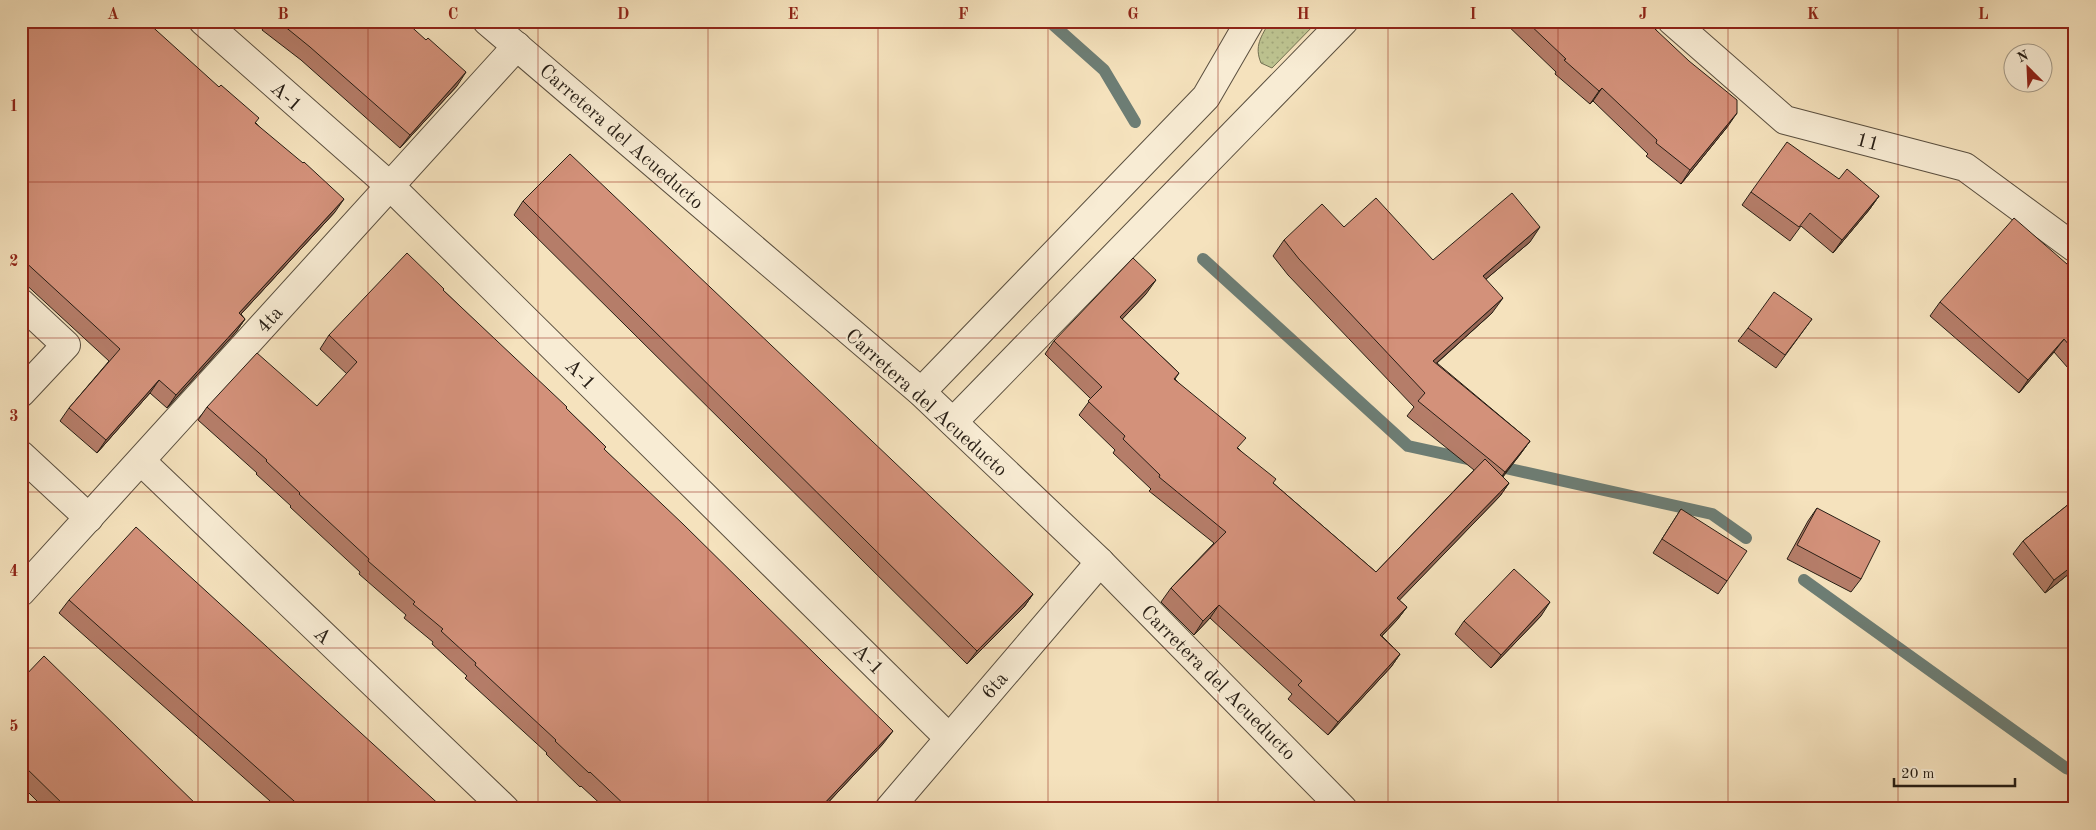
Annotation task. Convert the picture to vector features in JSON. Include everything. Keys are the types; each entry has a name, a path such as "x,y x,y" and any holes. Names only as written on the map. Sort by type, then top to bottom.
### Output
{"street":[{"name":"A-1","path":"203,21 390,186 949,738"},
{"name":"Carretera del Acueducto","path":"487,21 953,422 1100,562 1344,809"},
{"path":"920,392 1206,97 1250,21"},
{"path":"953,422 1344,21"},
{"name":"11","path":"1672,21 1785,120 1965,166 2075,248"},
{"name":"4ta","path":"21,592 517,46"},
{"path":"21,303 66,345 21,393"},
{"path":"21,455 89,518"},
{"name":"A","path":"141,461 506,809"},
{"name":"6ta","path":"889,809 1100,562"}],"green space":[{"path":"1270,21 1318,21 1272,68 1261,63 1258,52 1261,37"}],"building":[{"path":"21,21 146,21 219,87 221,85 259,118 255,123 304,162 344,199 239,313 245,319 176,395 159,380 106,440 69,408 120,349 21,258"},
{"path":"278,21 405,21 426,40 428,38 466,72 410,135"},
{"path":"1526,21 1651,21 1657,27 1655,29 1689,61 1737,100 1737,113 1690,170 1656,143 1657,140 1602,88 1599,91 1564,60 1566,59"},
{"path":"1787,142 1839,179 1847,169 1879,196 1842,240 1810,213 1799,227 1751,192"},
{"path":"570,154 1033,594 977,651 523,201"},
{"path":"1512,193 1540,227 1483,276 1503,298 1433,361 1530,441 1505,472 1418,401 1425,393 1299,259 1284,240 1322,204 1344,227 1376,198 1433,260"},
{"path":"2014,218 2075,271 2075,352 2064,339 2028,380 1940,302"},
{"path":"407,253 443,290 567,407 606,447 604,449 893,731 819,809 629,809 475,665 476,663 441,631 443,629 413,604 415,602 368,561 369,559 299,494 267,460 207,407 257,353 317,406 357,362 329,335"},
{"path":"1133,258 1156,280 1120,317 1179,373 1174,379 1246,438 1237,448 1276,479 1273,483 1376,572 1485,459 1509,483 1397,598 1407,607 1380,635 1400,654 1338,722 1298,685 1302,681 1219,605 1203,621 1171,588 1226,532 1159,477 1160,475 1123,439 1125,436 1088,401 1102,387 1054,341"},
{"path":"1774,292 1812,319 1785,355 1748,328"},
{"path":"2075,499 2075,564 2054,580 2023,541"},
{"path":"21,505 27,510 21,517"},
{"path":"1817,508 1880,541 1861,579 1797,545"},
{"path":"1681,509 1747,551 1727,581 1662,539"},
{"path":"136,527 444,809 303,809 69,600"},
{"path":"1514,569 1550,602 1501,655 1464,621"},
{"path":"44,656 201,809 68,809 21,763 21,680"}],"waterway":[{"path":"1049,21 1104,70 1135,122"},
{"path":"1203,259 1408,446 1472,460"},
{"path":"1492,465 1712,514 1746,538"},
{"path":"1804,580 2066,768 2075,771"}]}
